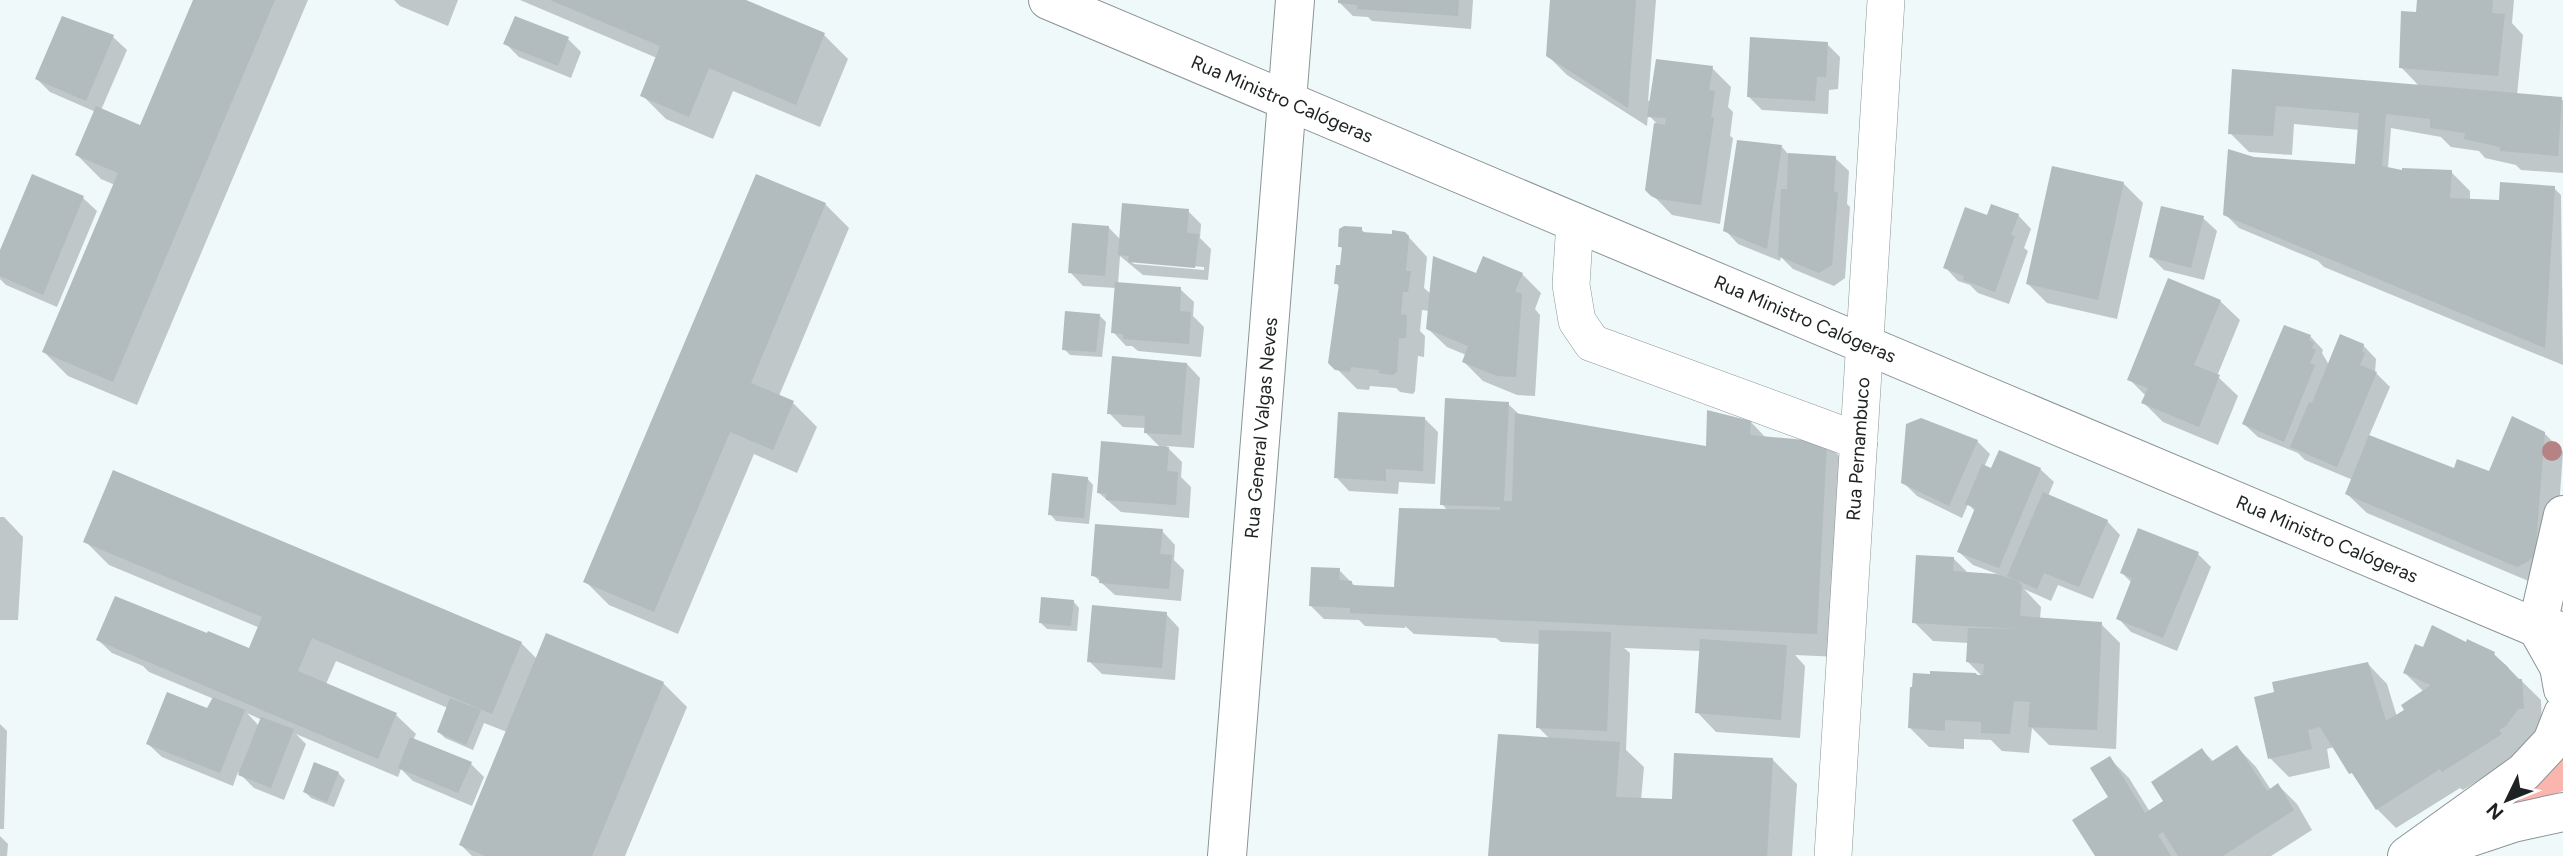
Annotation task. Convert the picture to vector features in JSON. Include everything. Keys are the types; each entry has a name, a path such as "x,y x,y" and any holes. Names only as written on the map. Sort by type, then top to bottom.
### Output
{"main road":[{"name":"Rua Ministro Calógeras","path":"1048,0 1865,345 2550,629"},
{"name":"Rua General Valgas Neves","path":"1227,856 1295,0"},
{"path":"2563,515 2550,629 2563,689"},
{"path":"2407,856 2524,772 2552,742 2563,714"},
{"path":"2413,856 2513,823 2563,812"}],"street":[{"name":"Rua Pernambuco","path":"1833,856 1886,0"},
{"path":"1575,222 1571,285 1577,321 1592,343 1858,441"}],"shaded area":[{"path":"2563,758 2563,791 2498,810"}],"building":[{"path":"193,0 275,0 113,382 42,352 118,173 75,155 96,106 140,125"},
{"path":"550,0 746,0 825,33 796,105 709,68 689,117 640,96 660,46"},
{"path":"1338,0 1459,0 1458,16 1357,9 1357,5 1338,3"},
{"path":"1550,0 1636,0 1628,108 1546,56"},
{"path":"2417,0 2493,0 2492,13 2505,14 2498,76 2399,68 2401,11 2416,12"},
{"path":"62,16 114,35 86,101 35,79"},
{"path":"515,16 569,37 558,66 503,44"},
{"path":"1750,37 1828,42 1826,77 1817,77 1815,101 1747,97"},
{"path":"1656,59 1713,66 1709,90 1715,91 1711,117 1714,118 1701,205 1657,199 1645,190 1654,123 1665,125 1666,118 1647,117"},
{"path":"2232,69 2562,97 2558,156 2500,151 2500,147 2464,139 2465,133 2430,128 2430,119 2386,114 2382,166 2402,170 2452,170 2450,198 2499,200 2500,182 2555,186 2545,348 2223,215 2228,149 2254,157 2355,164 2359,113 2276,106 2273,136 2228,134"},
{"path":"1737,140 1782,145 1767,249 1723,231"},
{"path":"1788,153 1836,156 1834,192 1838,192 1832,265 1819,273 1778,256 1781,189 1787,189"},
{"path":"2052,166 2124,182 2098,300 2026,284"},
{"path":"32,174 84,196 43,295 0,276 0,250"},
{"path":"756,174 826,203 751,383 794,401 773,450 730,432 654,612 583,582"},
{"path":"1122,203 1189,209 1187,233 1199,234 1195,268 1128,262 1129,256 1118,255"},
{"path":"1991,204 2019,214 2011,235 2015,236 1995,292 1963,280 1964,276 1943,268 1965,207 1987,215"},
{"path":"2161,206 2204,216 2191,268 2149,257"},
{"path":"1072,223 1109,226 1105,276 1068,273"},
{"path":"1344,226 1362,227 1362,232 1405,232 1409,236 1406,271 1411,271 1408,292 1403,292 1401,314 1407,315 1406,338 1399,338 1397,372 1393,375 1379,373 1379,370 1351,367 1350,372 1335,370 1328,363 1339,284 1334,284 1342,247 1338,247 1339,229"},
{"path":"1433,256 1476,273 1483,256 1523,273 1515,291 1522,294 1516,377 1497,376 1462,362 1468,346 1426,329"},
{"path":"2168,278 2221,300 2194,365 2220,375 2199,427 2141,403 2148,388 2127,380"},
{"path":"1115,282 1181,287 1180,311 1191,312 1189,344 1123,339 1123,334 1111,333"},
{"path":"1065,311 1100,314 1096,352 1062,350"},
{"path":"2284,325 2311,335 2309,340 2314,343 2312,348 2316,350 2310,363 2315,365 2284,442 2242,424"},
{"path":"2340,334 2364,344 2362,352 2365,353 2360,365 2377,372 2337,467 2290,447 2309,402 2312,403"},
{"path":"1112,356 1187,363 1181,435 1144,433 1145,416 1107,414"},
{"path":"1445,398 1509,402 1504,501 1512,501 1515,413 1706,446 1707,410 1751,421 1750,435 1827,442 1817,634 1350,613 1350,608 1309,606 1311,567 1340,568 1339,580 1352,581 1352,585 1394,587 1399,508 1500,510 1500,507 1440,505"},
{"path":"1338,412 1425,417 1423,471 1386,469 1386,481 1334,478"},
{"path":"2512,416 2545,432 2536,544 2533,557 2517,567 2345,494 2369,435 2454,468 2457,459 2489,471"},
{"path":"1921,418 1978,440 1949,506 1901,483 1906,424"},
{"path":"1101,441 1169,447 1167,471 1178,472 1176,505 1106,500 1106,494 1097,493"},
{"path":"1999,450 2041,468 1999,568 1957,552 1975,508 1965,504 1982,464 1991,468"},
{"path":"113,470 522,642 492,714 312,638 298,671 397,713 378,759 96,640 115,596 249,648 262,617 83,542"},
{"path":"1052,473 1088,477 1084,518 1048,515"},
{"path":"2043,492 2108,520 2079,587 2044,573 2037,589 2007,576"},
{"path":"1095,524 1163,529 1160,554 1172,555 1169,589 1099,583 1100,577 1091,576"},
{"path":"2138,528 2199,552 2163,638 2116,619 2132,578 2120,573"},
{"path":"1916,555 1954,557 1953,571 1997,574 2018,581 2022,586 2020,616 2102,622 2097,730 2028,727 2030,702 2014,701 2010,734 1981,733 1981,722 1945,720 1945,731 1908,728 1913,673 1930,674 1930,671 1983,675 1984,664 1966,662 1968,628 2020,629 1912,623"},
{"path":"1041,597 1074,600 1071,626 1039,623"},
{"path":"1092,605 1167,612 1162,668 1087,662"},
{"path":"2432,625 2466,642 2467,639 2495,652 2494,655 2517,679 2522,679 2524,709 2518,709 2506,726 2499,730 2502,734 2376,810 2352,773 2349,774 2320,727 2308,730 2312,749 2268,759 2254,697 2274,692 2272,682 2368,662 2386,721 2404,710 2401,705 2431,685 2403,673 2415,644 2423,647"},
{"path":"1539,630 1611,632 1607,731 1536,728"},
{"path":"546,633 664,682 592,856 485,856 459,845"},
{"path":"1700,639 1787,645 1781,720 1695,713"},
{"path":"167,692 207,708 213,697 245,710 220,773 146,744"},
{"path":"450,698 481,710 466,745 437,732"},
{"path":"261,717 294,729 271,788 238,775"},
{"path":"1498,734 1620,742 1616,797 1672,799 1674,753 1773,758 1767,856 1488,856"},
{"path":"410,737 472,762 458,793 398,768"},
{"path":"2237,745 2267,791 2278,783 2294,810 2223,856 2178,856 2163,832 2158,835 2171,856 2095,856 2072,820 2108,797 2090,768 2110,756 2145,813 2163,801 2151,782 2202,748 2211,762"},
{"path":"314,762 339,772 327,802 303,792"}]}
